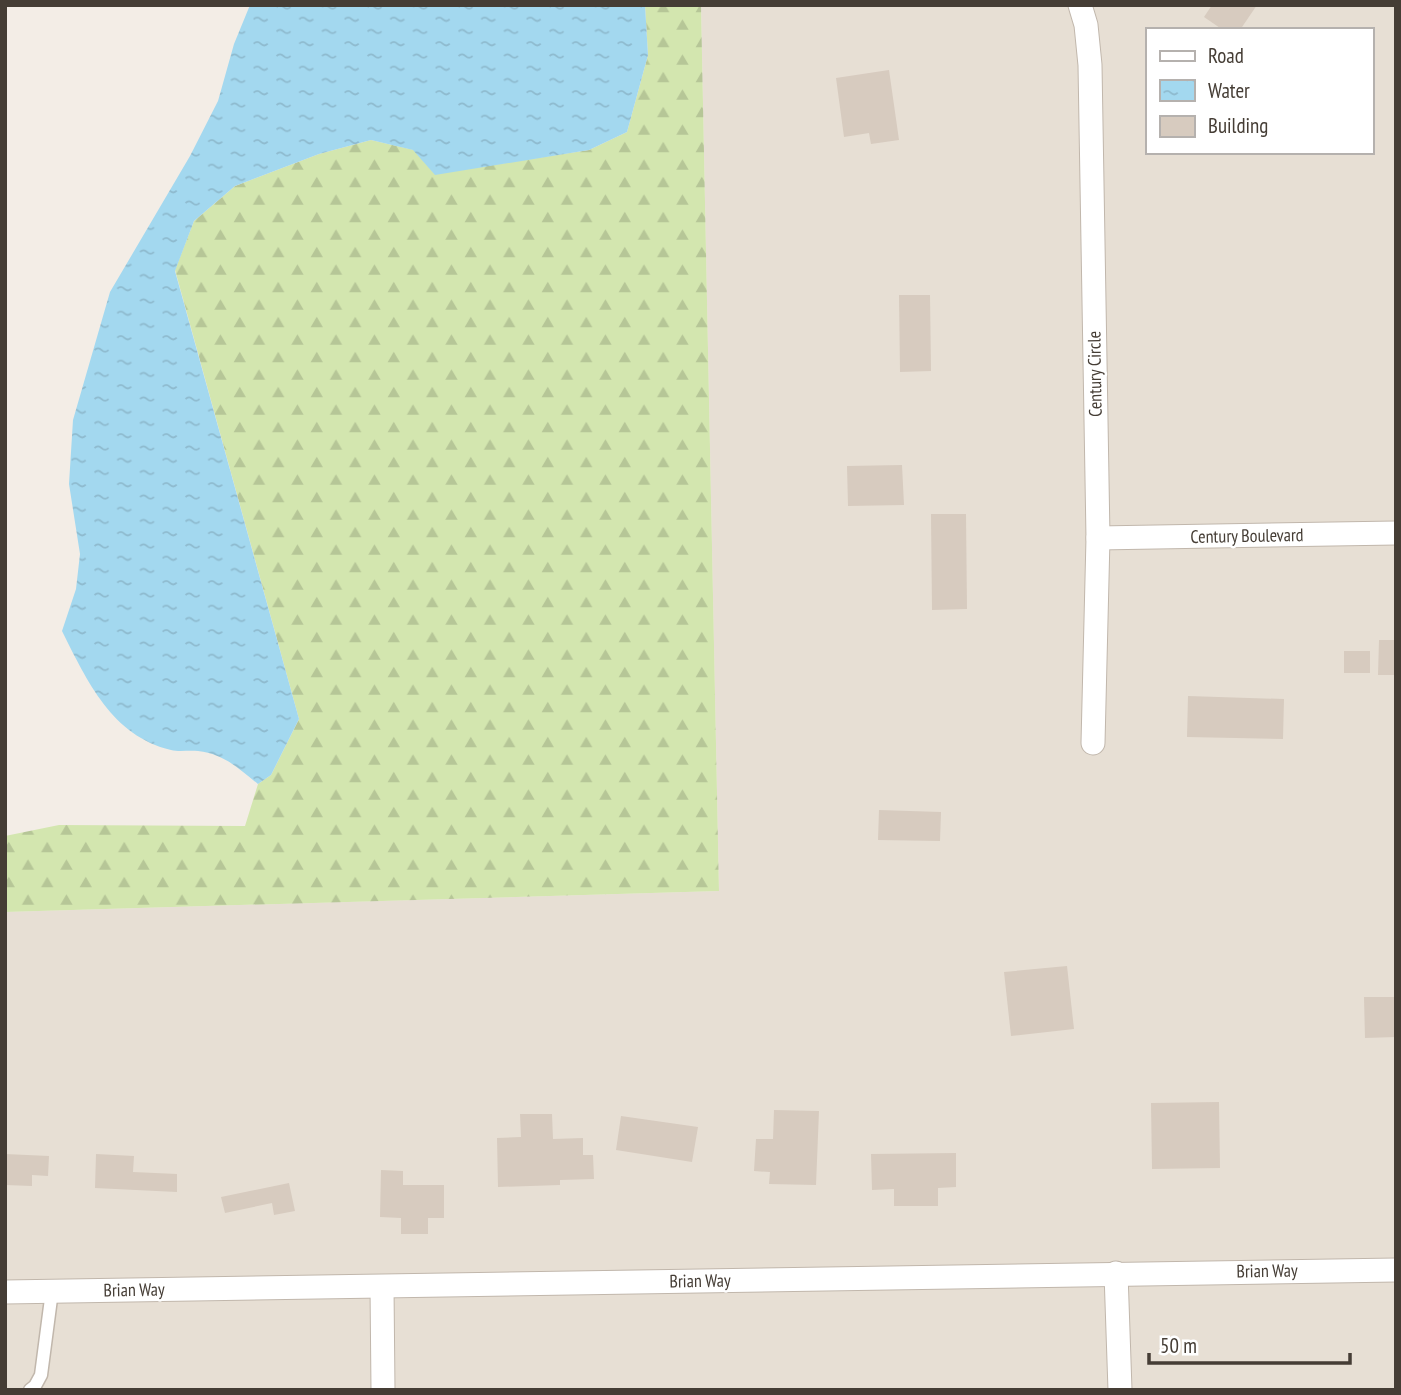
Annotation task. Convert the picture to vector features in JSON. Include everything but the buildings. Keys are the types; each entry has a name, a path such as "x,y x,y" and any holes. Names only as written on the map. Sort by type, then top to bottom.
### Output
{"street":[{"name":"Century Circle","path":"1080,5 1086,25 1090,65 1098,538 1093,743"},
{"name":"Century Boulevard","path":"1098,538 1396,533"},
{"name":"Brian Way","path":"5,1292 1396,1270"},
{"path":"1116,1273 1120,1390"},
{"path":"382,1287 383,1390"}],"lane":[{"path":"30,1390 41,1375 52,1291"}],"shaded area":[{"path":"701,5 1396,5 1396,1390 5,1390 5,912 719,891"}],"green space":[{"path":"645,5 701,5 719,891 5,912 5,836 59,825 245,826 258,784 271,775 299,719 175,270 194,221 235,186 319,154 371,140 414,150 435,174 589,150 627,132 648,55"}],"water":[{"path":"250,5 645,5 648,55 627,132 589,150 435,175 413,150 371,140 319,154 235,186 194,221 175,271 299,719 271,775 258,784 216,755 171,750 150,743 133,733 117,719 92,687 62,631 76,589 80,554 69,484 73,420 110,292 190,156 218,101 234,44"}]}
